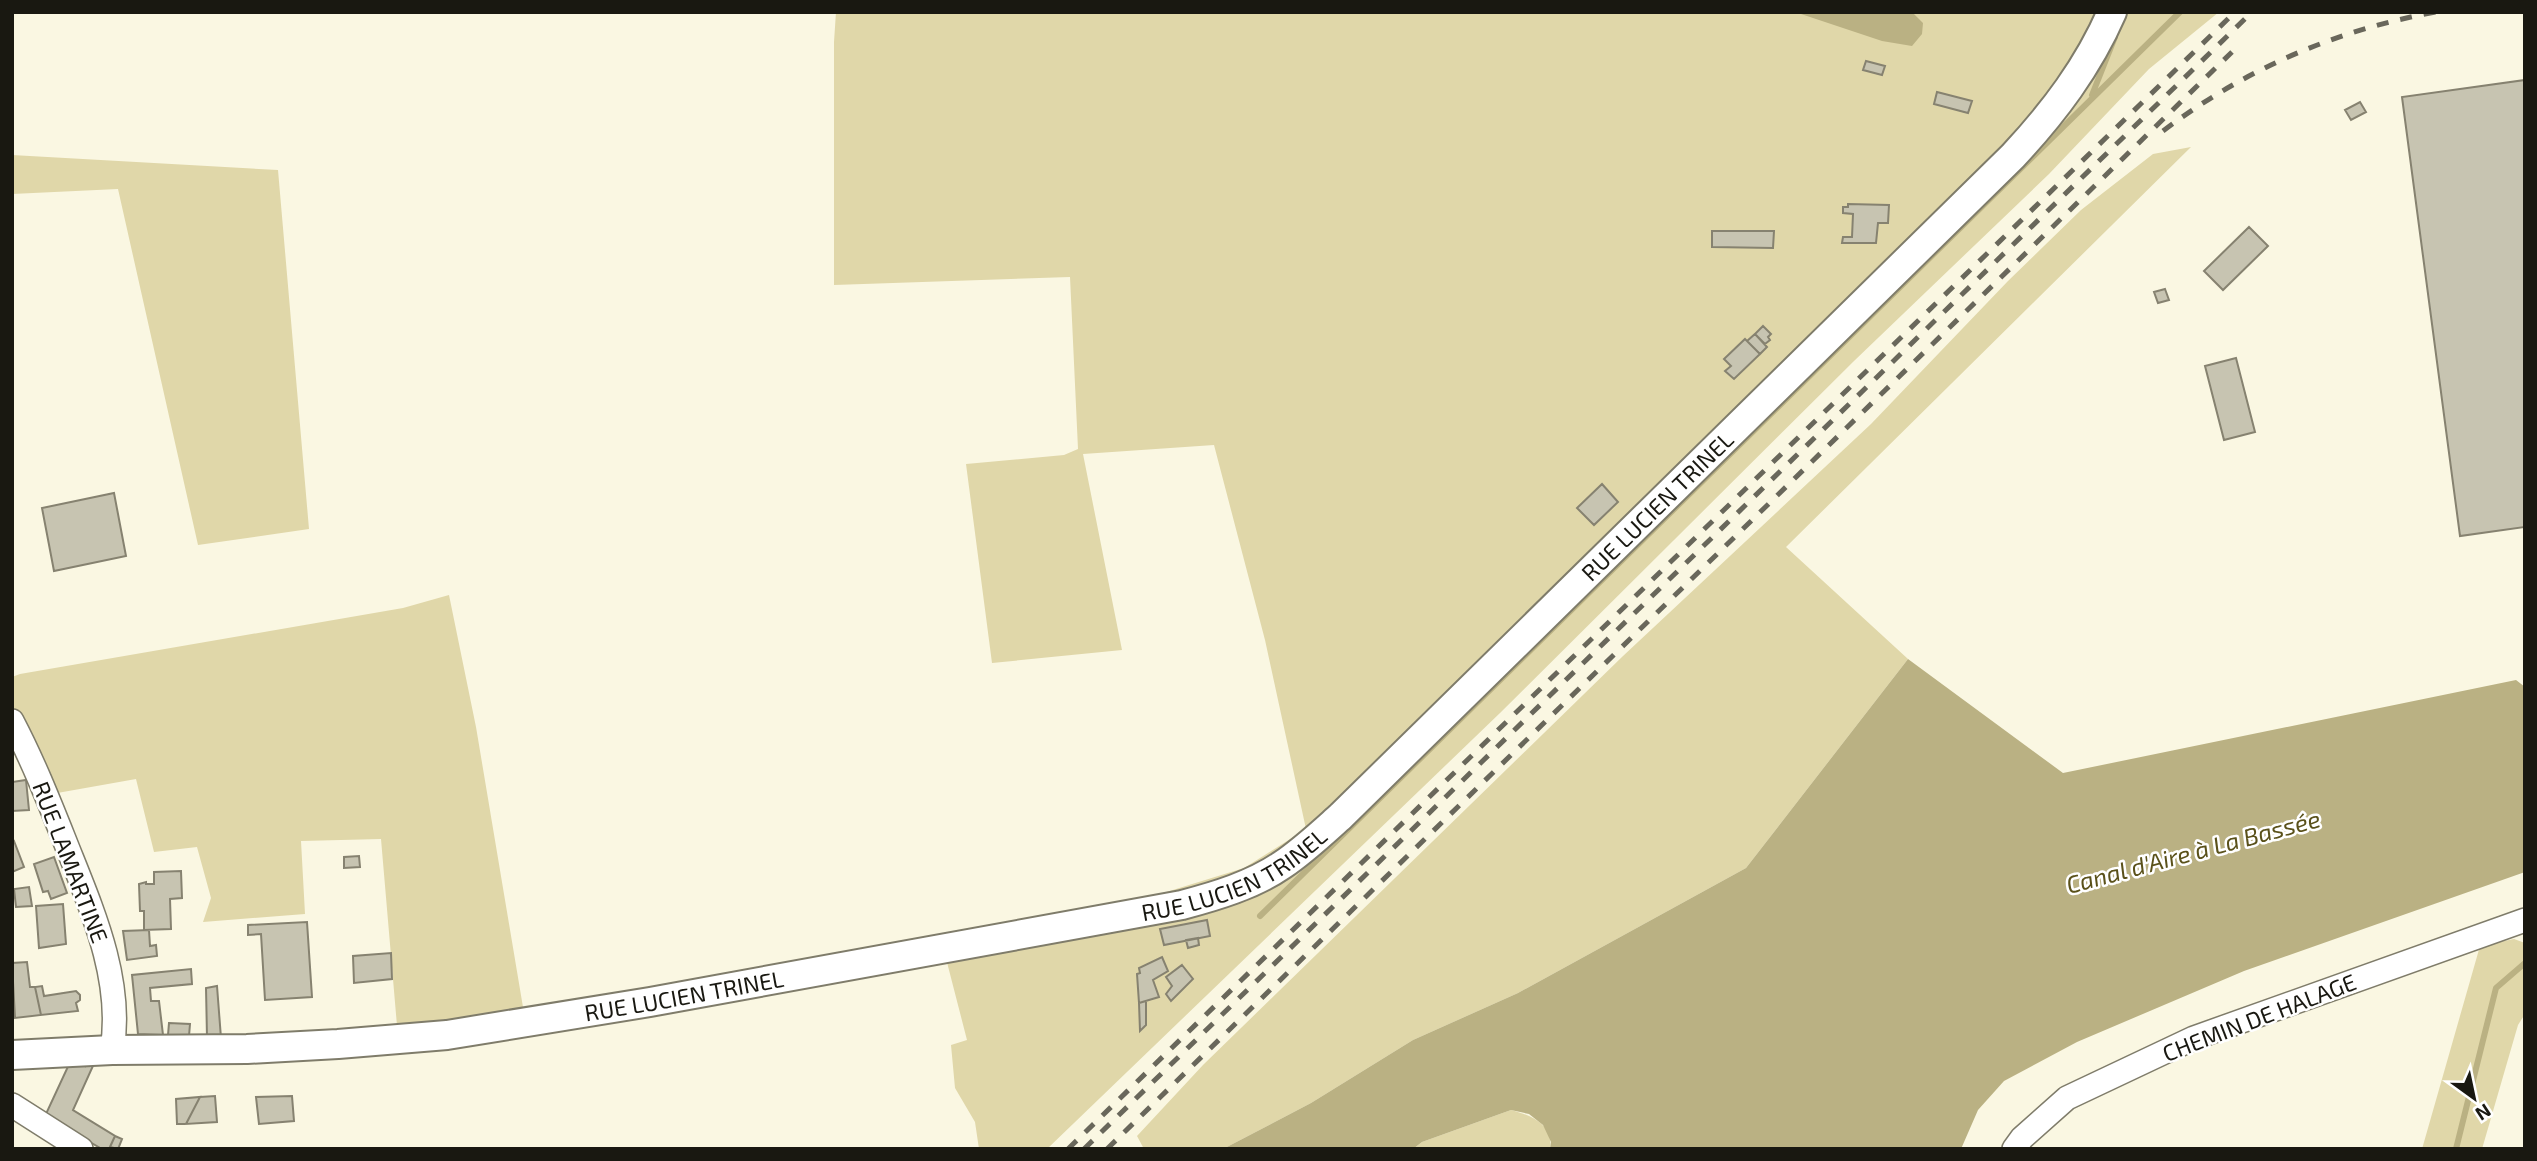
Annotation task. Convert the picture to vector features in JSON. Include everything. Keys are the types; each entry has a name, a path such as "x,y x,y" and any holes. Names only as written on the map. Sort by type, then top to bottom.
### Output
{"street":[{"name":"RUE LUCIEN TRINEL","path":"12,1055 325,1045 447,1035 650,1002 1182,905 1229,891 1272,871 1309,845 1341,816 2013,156 2038,130 2076,80 2112,12"},
{"name":"RUE LAMARTINE","path":"12,721 29,754 105,948 116,1028 112,1051"},
{"name":"CHEMIN DE HALAGE","path":"2014,1149 2022,1138 2067,1098 2194,1038 2525,920"},
{"path":"12,1105 82,1149"}],"shaded area":[{"path":"836,12 2219,12 2149,69 2049,174 1854,361 1500,713 1047,1149 979,1149 975,1122 955,1088 951,1045 967,1040 941,939 1134,902 1244,868 1306,829 1265,640 1214,445 1083,454 1122,650 992,663 966,464 1064,455 1078,449 1070,277 834,285"},
{"path":"2191,147 1786,547 1908,659 1746,868 1518,993 1413,1040 1311,1103 1223,1149 1144,1149 1137,1136 1203,1065 1623,656 1871,424 2008,281 2081,210 2153,154"},
{"path":"12,155 278,170 309,529 198,545 118,189 12,194"},
{"path":"449,595 476,727 528,1037 399,1049 381,839 301,841 305,914 203,922 211,898 197,847 154,852 136,779 46,795 12,721 12,677 403,608"},
{"path":"2514,939 2525,943 2525,1014 2518,1025 2482,1149 2422,1149 2480,946"},
{"path":"1511,1110 1533,1118 1544,1127 1550,1140 1550,1149 1413,1149 1422,1142"}],"water":[{"path":"1795,12 1912,12 1923,23 1922,34 1912,46 1882,41"},
{"name":"Canal d'Aire à La Bassée","path":"1908,659 2063,773 2516,680 2525,687 2525,872 2244,971 2077,1042 2004,1081 1978,1110 1961,1149 1550,1149 1551,1142 1543,1125 1529,1114 1511,1110 1422,1142 1413,1149 1223,1149 1311,1103 1413,1040 1518,993 1746,868"}],"building":[{"path":"1866,61 1885,66 1882,75 1863,70"},
{"path":"2525,80 2525,527 2460,536 2402,97"},
{"path":"1937,92 1972,101 1968,113 1934,104"},
{"path":"2360,102 2366,112 2351,120 2345,110"},
{"path":"1848,204 1889,205 1888,223 1878,223 1876,243 1842,243 1843,237 1852,237 1853,214 1843,213 1843,207 1848,207"},
{"path":"2249,227 2268,246 2223,290 2204,271"},
{"path":"1712,231 1774,231 1773,248 1712,247"},
{"path":"2165,289 2169,300 2158,303 2154,292"},
{"path":"1763,326 1771,334 1768,337 1770,340 1765,344 1755,334"},
{"path":"1755,334 1767,347 1760,354 1747,341"},
{"path":"1745,339 1760,354 1734,379 1725,371 1731,366 1724,359"},
{"path":"2236,358 2255,432 2224,440 2205,366"},
{"path":"1602,484 1618,502 1594,525 1577,508"},
{"path":"114,493 126,556 54,571 42,508"},
{"path":"26,780 29,810 12,811 12,782"},
{"path":"14,841 24,867 12,872 12,842"},
{"path":"359,856 360,867 344,868 344,857"},
{"path":"54,857 67,893 51,899 48,891 43,892 34,864"},
{"path":"181,871 182,898 170,899 171,929 144,930 139,884 154,884 154,872"},
{"path":"29,887 32,906 16,907 14,889"},
{"path":"63,904 66,944 39,948 36,906"},
{"path":"1207,920 1210,936 1164,945 1160,929"},
{"path":"307,922 312,997 265,1000 261,934 248,935 248,925"},
{"path":"149,930 150,946 156,945 157,956 127,960 123,931"},
{"path":"1198,938 1199,945 1188,948 1186,940"},
{"path":"391,953 392,979 354,983 353,956"},
{"path":"1162,957 1168,971 1153,980 1159,997 1139,1003 1139,968"},
{"path":"27,962 30,987 35,987 41,1015 15,1018 12,963"},
{"path":"1182,965 1193,979 1171,1001 1166,994 1172,986 1166,977"},
{"path":"191,969 192,984 150,988 151,1001 159,1001 163,1035 138,1034 132,975"},
{"path":"42,986 44,996 76,991 80,995 80,1000 76,1003 78,1011 41,1015 35,987"},
{"path":"217,986 221,1038 207,1037 206,988"},
{"path":"1146,1001 1146,1025 1140,1031 1139,1003"},
{"path":"169,1023 190,1024 189,1036 168,1035"},
{"path":"87,1055 97,1057 73,1110 115,1136 109,1149 102,1149 45,1116 71,1060 85,1066"},
{"path":"215,1096 217,1122 186,1124 200,1097"},
{"path":"292,1096 294,1121 259,1124 256,1097"},
{"path":"200,1097 186,1124 177,1124 176,1099"},
{"path":"115,1136 122,1139 118,1149 110,1147"}],"waterway":[{"path":"1260,916 2180,12"},
{"path":"2092,95 2115,37"},
{"path":"2456,1149 2496,988 2525,963"}],"railway":[{"path":"1068,1149 2235,12"},
{"path":"1084,1149 2252,12"},
{"path":"2163,131 2226,89 2293,55 2363,29 2436,12"},
{"path":"1107,1149 2232,52"}]}
